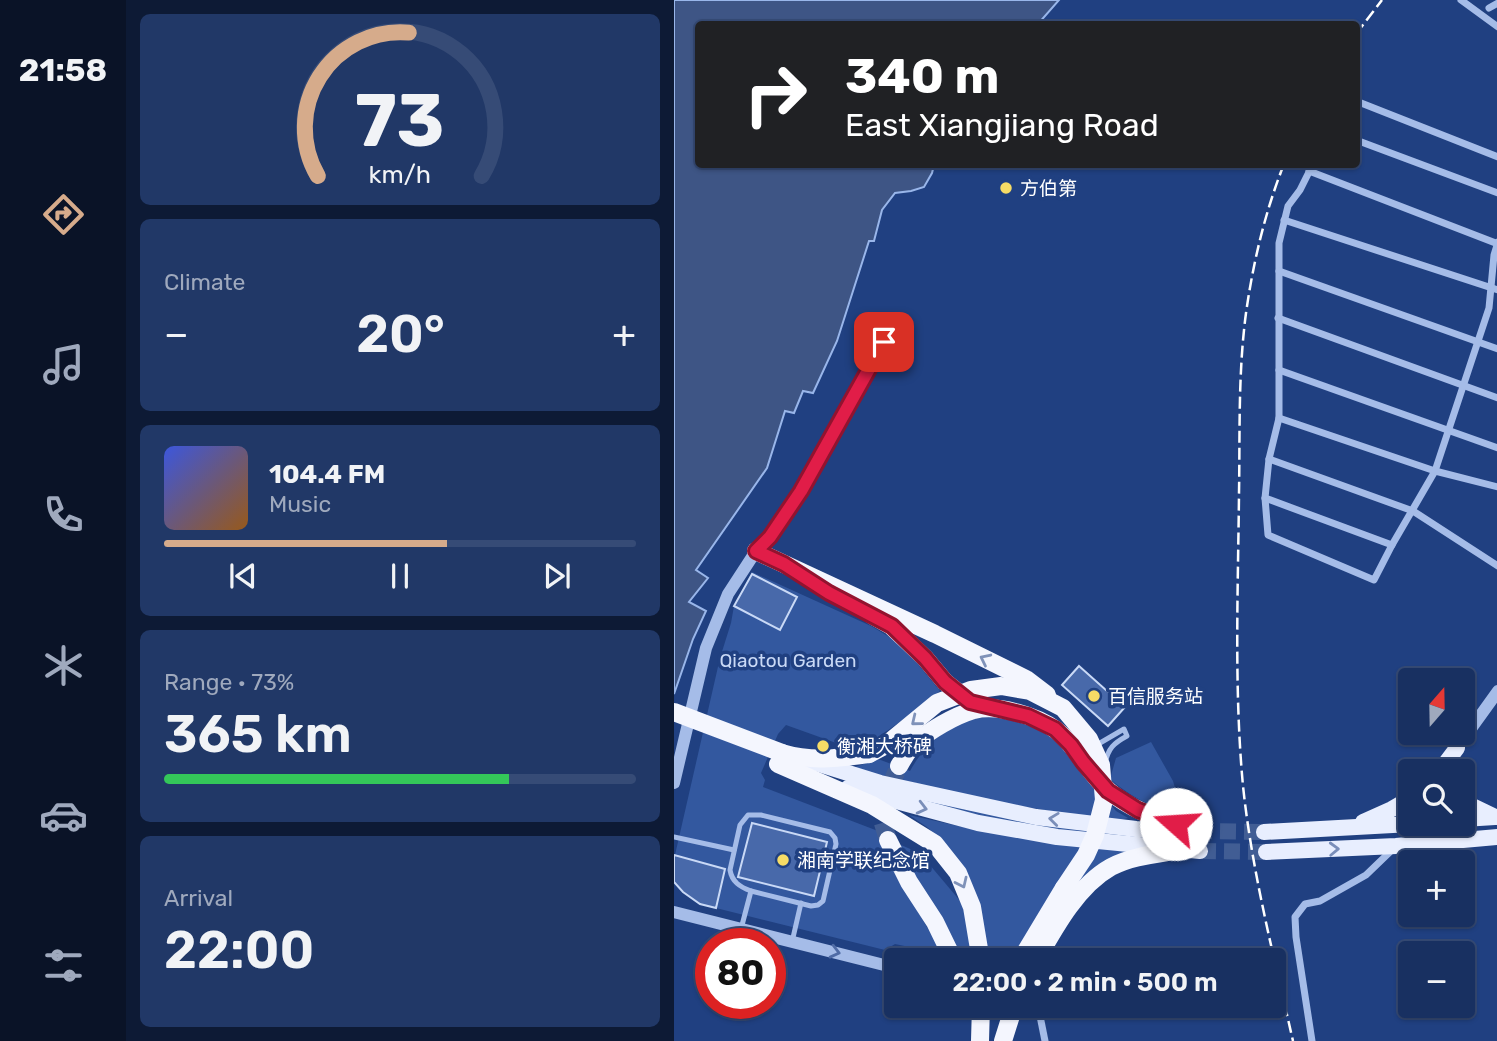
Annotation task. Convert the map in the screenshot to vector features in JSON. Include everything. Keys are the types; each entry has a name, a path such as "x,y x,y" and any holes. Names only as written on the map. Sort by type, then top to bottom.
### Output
{"highway":[{"path":"756,551 1026,679 1063,708 1089,739 1101,765 1104,800 1095,835 1086,855 1028,948"},
{"path":"784,564 829,593 892,626 945,682 970,702 1028,716 1055,729 1108,791 1138,810 1196,831"},
{"path":"674,725 784,760 830,760 869,754 886,745 937,703 971,690 1001,686 1030,691 1063,708"},
{"path":"899,766 913,746 936,728 976,710 1003,709"},
{"path":"674,712 784,760 872,805 935,845 958,873 972,906 979,948"},
{"path":"888,840 948,948"},
{"path":"1044,948 1058,923 1084,889 1111,867 1136,858 1180,850"},
{"path":"979,1018 980,1041"},
{"path":"1002,1041 1003,1018"},
{"path":"1002,1041 1010,1018"}],"main road":[{"path":"1451,759 1460,750"},
{"path":"1458,759 1460,750"},
{"path":"784,760 1036,817 1136,828 1196,831"},
{"path":"784,760 849,789 978,823 1057,837 1200,851"},
{"path":"1352,827 1398,806"},
{"path":"1475,807 1496,816"},
{"path":"1475,818 1496,816"},
{"path":"1264,832 1398,825"},
{"path":"1266,852 1396,846 1497,837"}],"street":[{"path":"1461,0 1497,27"},
{"path":"1489,8 1497,3"},
{"path":"1360,103 1497,157"},
{"path":"1360,142 1497,193"},
{"path":"1311,168 1497,243 1494,255 1494,289 1489,308 1435,471 1374,580 1268,535 1265,498 1269,460 1279,418 1278,243 1288,206 1311,168"},
{"path":"1284,220 1494,289"},
{"path":"1279,271 1497,349"},
{"path":"1278,318 1497,398"},
{"path":"674,783 706,648 728,594 801,491 884,342"},
{"path":"1278,370 1497,448"},
{"path":"1279,418 1435,471 1497,487"},
{"path":"1269,460 1412,511 1497,566"},
{"path":"1265,498 1392,545"},
{"path":"1460,750 1497,691"},
{"path":"1460,750 1497,701"},
{"path":"1312,1041 1295,916 1305,904 1320,901 1366,875 1396,846"},
{"path":"674,912 737,928"},
{"path":"786,940 884,965"},
{"path":"1040,1018 1045,1041"}],"lane":[{"path":"1071,745 1100,743 1124,729 1127,736 1114,743 1106,757 1104,774 1108,791"},
{"path":"748,815 761,815 830,832 836,844 823,901 811,906 742,888 731,877 734,850 740,825 748,815"},
{"path":"674,837 734,850"},
{"path":"741,928 751,891"},
{"path":"792,942 801,903"}],"green space":[{"name":"Qiaotou Garden","path":"752,572 871,626 891,638 911,656 940,691 888,730 853,749 786,725 778,734 761,773 765,780 763,787 878,831 883,853 939,948 914,948 895,944 884,950 716,908 725,869 675,855 734,606"},
{"path":"1003,717 1029,723 1053,736 1116,811 1128,818 1119,820 1062,813 978,799 857,770 855,767 878,759 910,771 922,752 948,730 969,721"},
{"path":"1151,742 1173,781 1180,805 1191,806 1192,814 1148,804 1110,779 1116,758"},
{"path":"913,799 1196,837 1197,843 1108,837 997,823"},
{"path":"909,815 981,831 1134,850 1025,948 980,948 944,843"},
{"path":"894,842 915,851 961,902 967,919 970,948 955,948"}],"shaded area":[{"path":"674,0 1059,0 1041,21 695,21 695,168 933,168 924,187 895,193 882,210 874,241 869,241 837,341 813,393 803,391 794,413 785,411 767,468 696,570 708,578 689,602 706,611 674,694"}],"building":[{"path":"752,574 797,597 780,630 734,606"},
{"name":"百信服务站","path":"1079,666 1125,707 1108,726 1062,685"},
{"name":"湘南学联纪念馆","path":"752,823 827,842 814,896 738,877"},
{"path":"674,855 725,869 716,908 700,904 674,882"}],"tunnel":[{"path":"888,840 882,820 887,793 899,766"},
{"path":"1196,831 1264,832"},
{"path":"1200,851 1266,852"}],"railway":[{"path":"1360,29 1382,0"},
{"path":"1283,168 1260,238 1243,336 1237,603 1240,750 1247,818 1264,914 1293,1041"}],"place":[{"name":"方伯第","path":"1006,188"},
{"name":"百信服务站","path":"1094,696"},
{"name":"衡湘大桥碑","path":"823,746"},
{"name":"湘南学联纪念馆","path":"783,860"}],"route":[{"path":"884,342 801,491 770,537 756,551 784,564 829,593 892,626 945,682 970,702 1028,716 1055,729 1108,791 1138,810 1176,824"}]}
